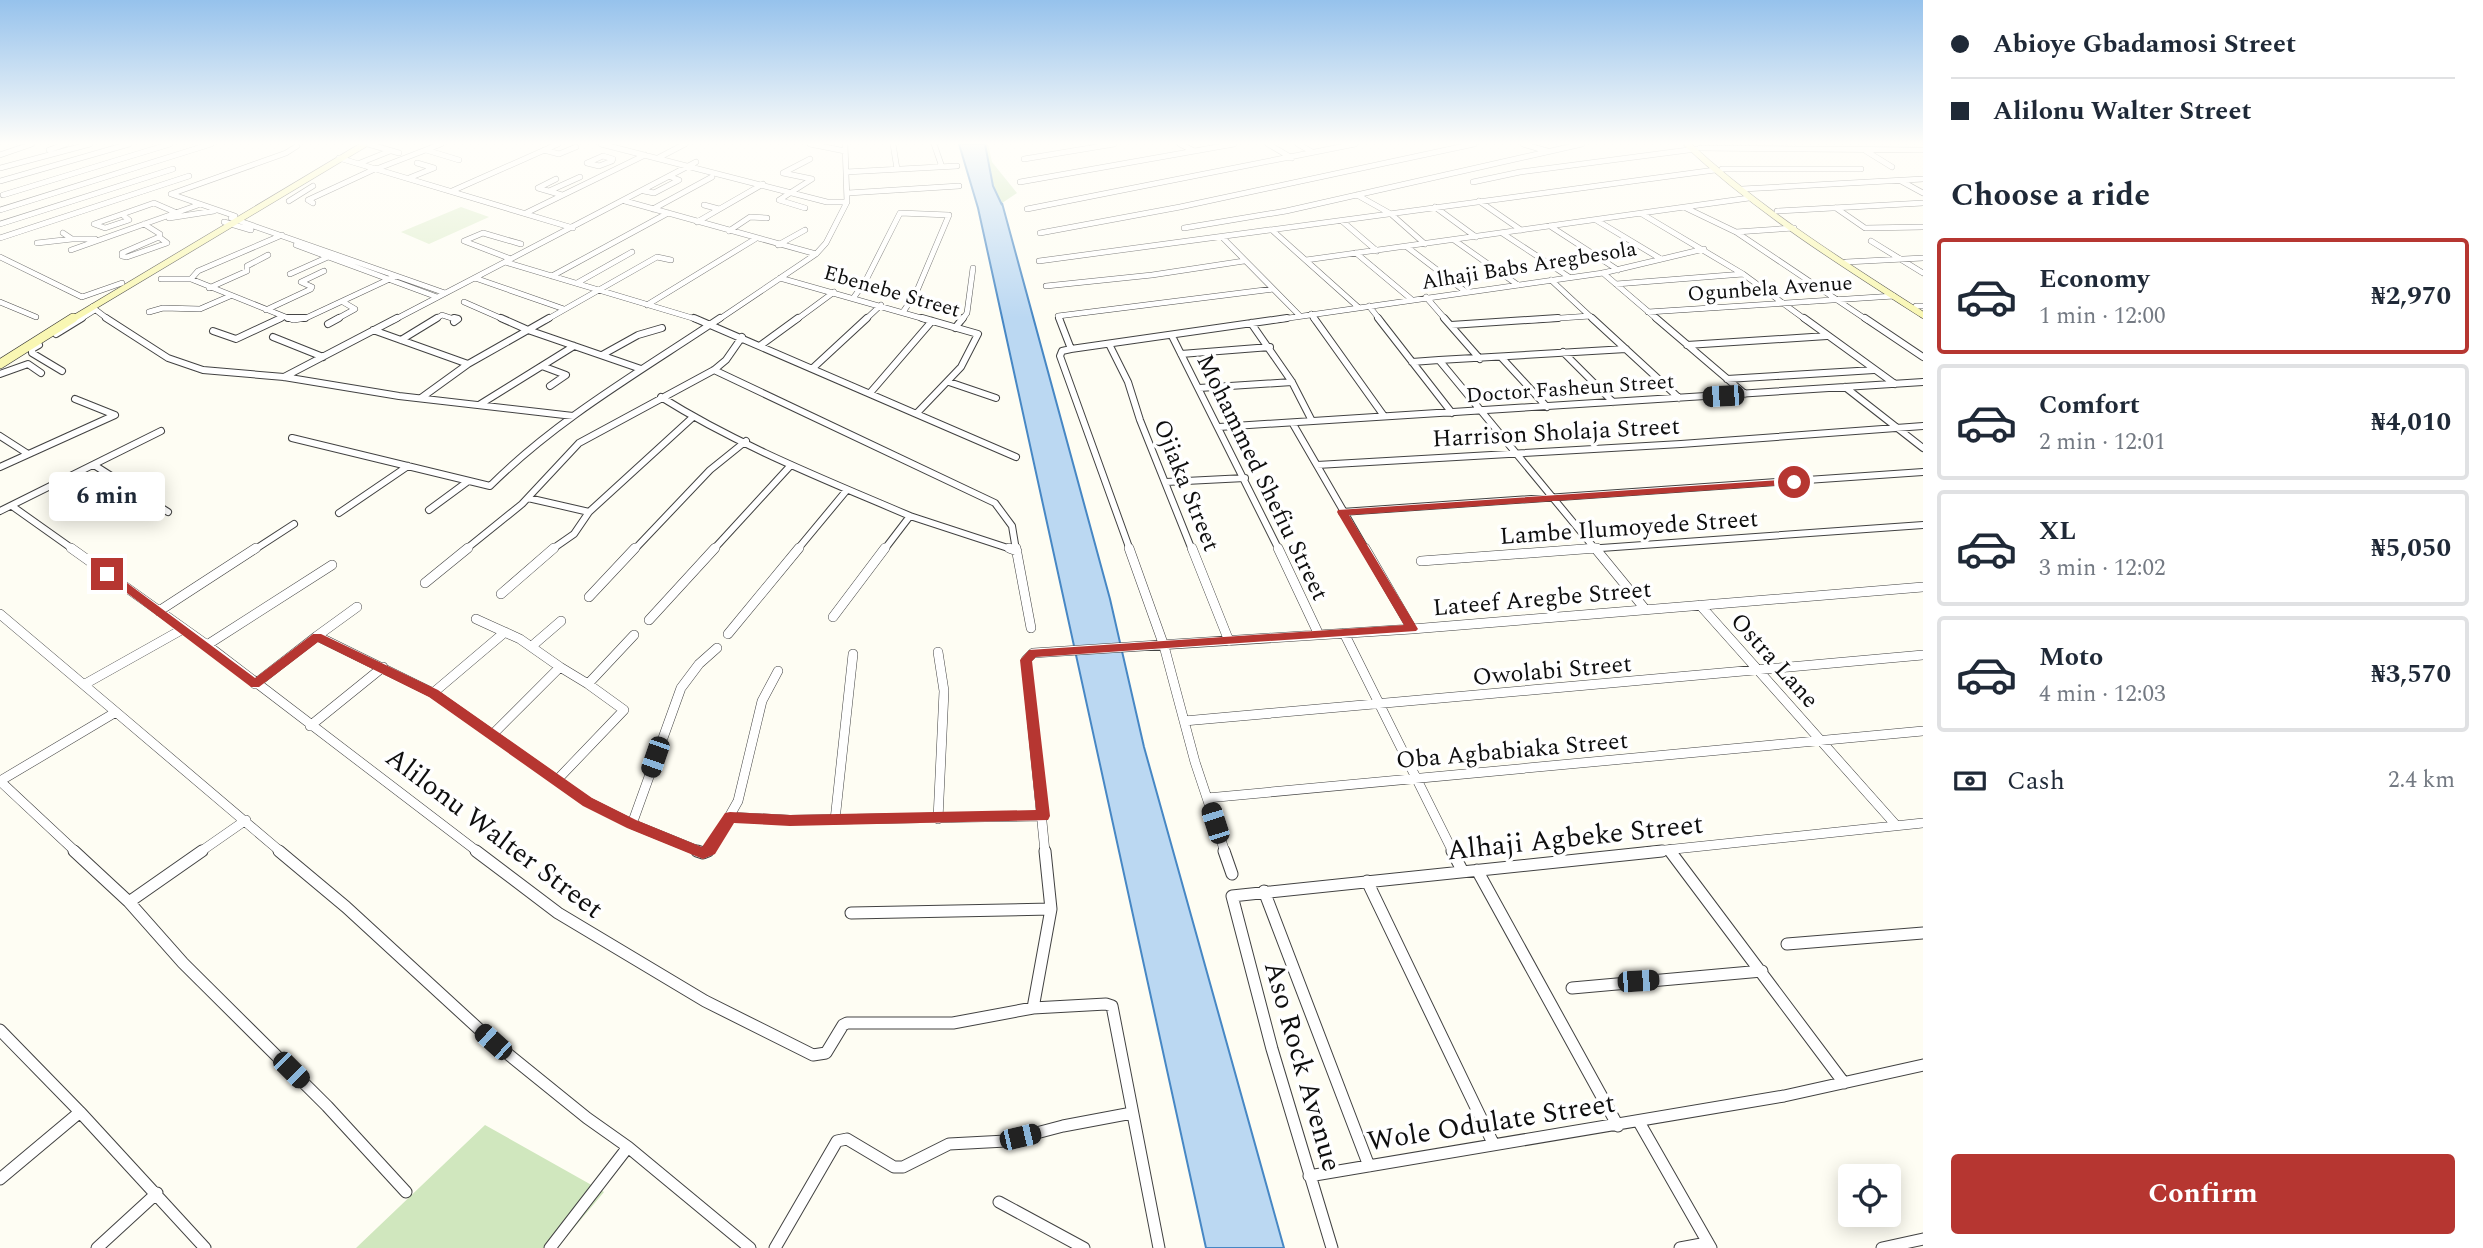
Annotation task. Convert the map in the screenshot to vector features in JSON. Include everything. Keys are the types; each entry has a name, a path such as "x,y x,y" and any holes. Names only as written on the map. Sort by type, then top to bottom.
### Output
{"main road":[{"path":"0,361 93,308 261,202"},
{"path":"0,361 122,283 262,202"},
{"path":"1755,202 1834,258 1894,296 1921,309"},
{"path":"1762,202 1846,262 1921,309"}],"street":[{"path":"0,210 25,202"},
{"path":"0,224 68,202"},
{"path":"0,238 109,202"},
{"path":"191,202 231,220 396,276 439,294"},
{"path":"482,202 567,229 622,202"},
{"path":"485,202 567,229"},
{"path":"526,214 548,202"},
{"path":"284,377 619,202"},
{"path":"629,202 816,254"},
{"path":"653,209 665,202"},
{"path":"697,222 731,202"},
{"path":"786,202 805,208"},
{"path":"292,438 485,487 490,486 522,454 573,416 621,387 641,369 816,254 826,243 847,202"},
{"path":"1027,209 1062,202"},
{"path":"1040,233 1202,202"},
{"path":"1184,228 1323,202"},
{"path":"1370,202 1391,214 1425,244"},
{"path":"1039,261 1470,202"},
{"path":"1481,202 1521,230"},
{"path":"1306,260 1719,202"},
{"path":"124,216 130,220 102,228 94,224 154,203 177,213"},
{"path":"1776,211 1923,203"},
{"path":"71,250 198,205"},
{"path":"704,205 719,209"},
{"path":"1435,207 1476,237"},
{"path":"1685,207 1736,232 1923,357"},
{"path":"1836,208 1865,228 1923,227"},
{"path":"162,218 189,217 214,211"},
{"path":"552,276 668,213"},
{"path":"854,297 865,282 900,213 949,215 916,293 903,312"},
{"path":"1642,214 1743,274 1895,384"},
{"path":"729,231 750,217 768,218"},
{"path":"1596,220 1661,259"},
{"path":"1342,221 1377,250"},
{"path":"144,224 160,234 159,237 167,243 127,257 122,256 122,253 159,237"},
{"path":"114,226 123,231"},
{"path":"1550,226 1618,270"},
{"path":"1736,232 1794,228"},
{"path":"778,245 805,230"},
{"path":"1273,231 1358,307"},
{"path":"62,233 72,239"},
{"path":"521,244 483,233 464,241 552,276 710,323 1016,457"},
{"path":"1502,233 1569,277"},
{"path":"37,243 104,237"},
{"path":"191,279 198,271 279,237 389,279 439,294"},
{"path":"1222,237 1300,316"},
{"path":"647,305 755,239"},
{"path":"1454,240 1518,285"},
{"path":"1871,242 1923,273"},
{"path":"1407,247 1466,292"},
{"name":"Alhaji Babs Aregbesola","path":"1071,349 1551,281 1618,270 1704,249"},
{"path":"576,283 632,253"},
{"path":"1356,253 1411,299"},
{"path":"209,288 247,271 247,266 268,255"},
{"path":"0,257 82,297 122,283"},
{"path":"290,274 328,257"},
{"path":"421,398 468,364 657,257 671,260"},
{"path":"1846,262 1923,258"},
{"path":"273,337 321,356 508,259"},
{"path":"1046,286 1152,275 1244,261"},
{"path":"955,328 967,313 973,268"},
{"path":"266,310 311,289 312,287 301,282 324,271"},
{"path":"1603,272 1745,394"},
{"path":"1616,284 1743,274"},
{"path":"161,279 191,279 293,320 306,318 396,276"},
{"path":"475,278 564,309"},
{"name":"Ebenebe Street","path":"780,278 978,334 969,357 918,413"},
{"path":"1551,281 1679,398"},
{"path":"1232,874 1184,721 1164,646 1059,354 1071,349 1058,316 1273,289"},
{"path":"761,345 834,292"},
{"path":"149,312 163,308 200,309 230,296"},
{"name":"Ogunbela Avenue","path":"1648,312 1894,296"},
{"path":"1426,297 1480,359"},
{"path":"0,302 36,317"},
{"path":"328,324 355,309 343,302"},
{"path":"464,302 528,330 641,369"},
{"path":"814,367 881,305"},
{"path":"1369,306 1452,413"},
{"path":"62,371 30,351 93,308 168,358 203,370 284,377 421,398 573,416"},
{"path":"1311,314 1384,416"},
{"path":"401,340 442,315 458,319 454,322"},
{"path":"1451,325 1590,316"},
{"path":"213,331 236,339 283,317"},
{"path":"870,393 932,321"},
{"path":"1251,323 1292,382 1312,421"},
{"path":"602,355 638,335 662,328"},
{"path":"373,330 468,364"},
{"name":"Mohammed Shefiu Street","path":"1172,336 1245,478 1319,635"},
{"path":"1687,345 1828,336"},
{"path":"425,583 528,498 579,443 714,370 726,360 741,337"},
{"name":"Ojiaka Street","path":"1109,344 1128,382 1140,420 1228,641"},
{"path":"479,405 574,346"},
{"path":"1181,354 1270,347"},
{"path":"1412,362 1626,349"},
{"path":"1563,352 1614,402"},
{"path":"1501,357 1547,407"},
{"path":"1439,360 1484,410 1646,609"},
{"path":"0,374 28,364 41,373"},
{"path":"308,366 308,381"},
{"path":"542,366 566,374 550,386"},
{"path":"714,370 995,503 1012,526 1031,628"},
{"path":"1727,379 1875,370"},
{"path":"949,382 996,398"},
{"path":"1199,388 1292,382"},
{"name":"Doctor Fasheun Street","path":"1219,427 1923,382"},
{"path":"1845,387 1923,448"},
{"path":"661,397 693,416 846,491 910,516 1017,551"},
{"path":"0,467 115,415 75,399"},
{"path":"501,594 544,555 574,534 589,512 693,416"},
{"path":"1293,424 1412,629"},
{"name":"Harrison Sholaja Street","path":"1317,465 1923,426"},
{"path":"0,511 161,430"},
{"path":"0,436 28,454"},
{"path":"589,597 710,470 746,441"},
{"path":"649,620 791,465"},
{"path":"94,466 168,512"},
{"path":"340,513 408,466"},
{"path":"1342,512 1923,472"},
{"path":"1166,482 1245,478"},
{"path":"429,510 467,482"},
{"path":"727,634 846,491"},
{"path":"528,498 589,512"},
{"name":"Alilonu Walter Street","path":"12,506 207,645 558,913 705,1001 813,1055 826,1053 843,1025 847,1023 953,1023 1033,1008 1106,1004 1112,1006 1132,1113"},
{"path":"834,617 910,516"},
{"path":"159,611 294,524"},
{"name":"Lambe Ilumoyede Street","path":"1422,561 1923,525"},
{"path":"207,645 332,565"},
{"name":"Lateef Aregbe Street","path":"1044,816 1026,660 1033,653 1056,649 1140,648 1412,629 1923,587"},
{"name":"Ostra Lane","path":"1700,605 1895,824"},
{"path":"255,684 357,607"},
{"path":"0,614 246,820 346,907 493,1042 567,1103 628,1147 750,1248"},
{"path":"476,619 497,626 532,646 624,710 557,780"},
{"path":"532,646 561,621"},
{"path":"85,684 183,629"},
{"path":"433,693 505,632"},
{"path":"1344,633 1377,704 1462,870"},
{"path":"588,684 634,635"},
{"path":"317,636 433,693 588,802 632,824 703,853 710,849 730,817 742,785 754,722 768,684 778,671"},
{"path":"632,824 681,688 699,664 718,648"},
{"path":"938,819 944,691 939,652"},
{"path":"835,820 853,654"},
{"name":"Owolabi Street","path":"1184,721 1923,655"},
{"path":"310,726 383,667"},
{"path":"493,734 560,667"},
{"path":"116,712 0,781 129,902 183,963 327,1106 406,1192"},
{"name":"Oba Agbabiaka Street","path":"1207,797 1923,731"},
{"path":"730,817 835,820 1044,816 1051,909 1033,1008"},
{"path":"129,902 246,820"},
{"name":"Alhaji Agbeke Street","path":"1232,896 1923,823"},
{"path":"1670,850 1844,1083"},
{"path":"1477,870 1541,991 1618,1126"},
{"path":"1367,881 1493,1143"},
{"path":"1265,891 1369,1166"},
{"name":"Aso Rock Avenue","path":"1232,896 1272,1049 1332,1248"},
{"path":"851,912 1051,909"},
{"path":"1787,944 1923,933"},
{"path":"1572,988 1762,971"},
{"path":"0,1030 157,1193 205,1248"},
{"name":"Wole Odulate Street","path":"1310,1176 1493,1143 1618,1126 1844,1083 1923,1065"},
{"path":"0,1180 80,1112"},
{"path":"775,1248 837,1141 842,1139 847,1139 894,1167 904,1167 950,1144 1006,1141 1063,1126 1132,1113 1159,1248"},
{"path":"1639,1122 1709,1246 1680,1248"},
{"path":"550,1248 628,1147"},
{"path":"97,1248 157,1193"},
{"path":"999,1202 1084,1248"},
{"path":"1882,1248 1923,1240"}],"green space":[{"path":"461,207 489,217 429,244 401,232"},
{"path":"485,1125 604,1192 557,1248 356,1248"}],"water":[{"path":"976,202 1002,203 1110,599 1144,747 1284,1248 1206,1248"}],"route":[{"path":"107,574 207,645 255,684 317,636 433,693 588,802 632,824 707,853 730,817 790,820 1044,816 1026,660 1033,653 1056,649 1116,649 1412,629 1342,512 1794,482"}]}
